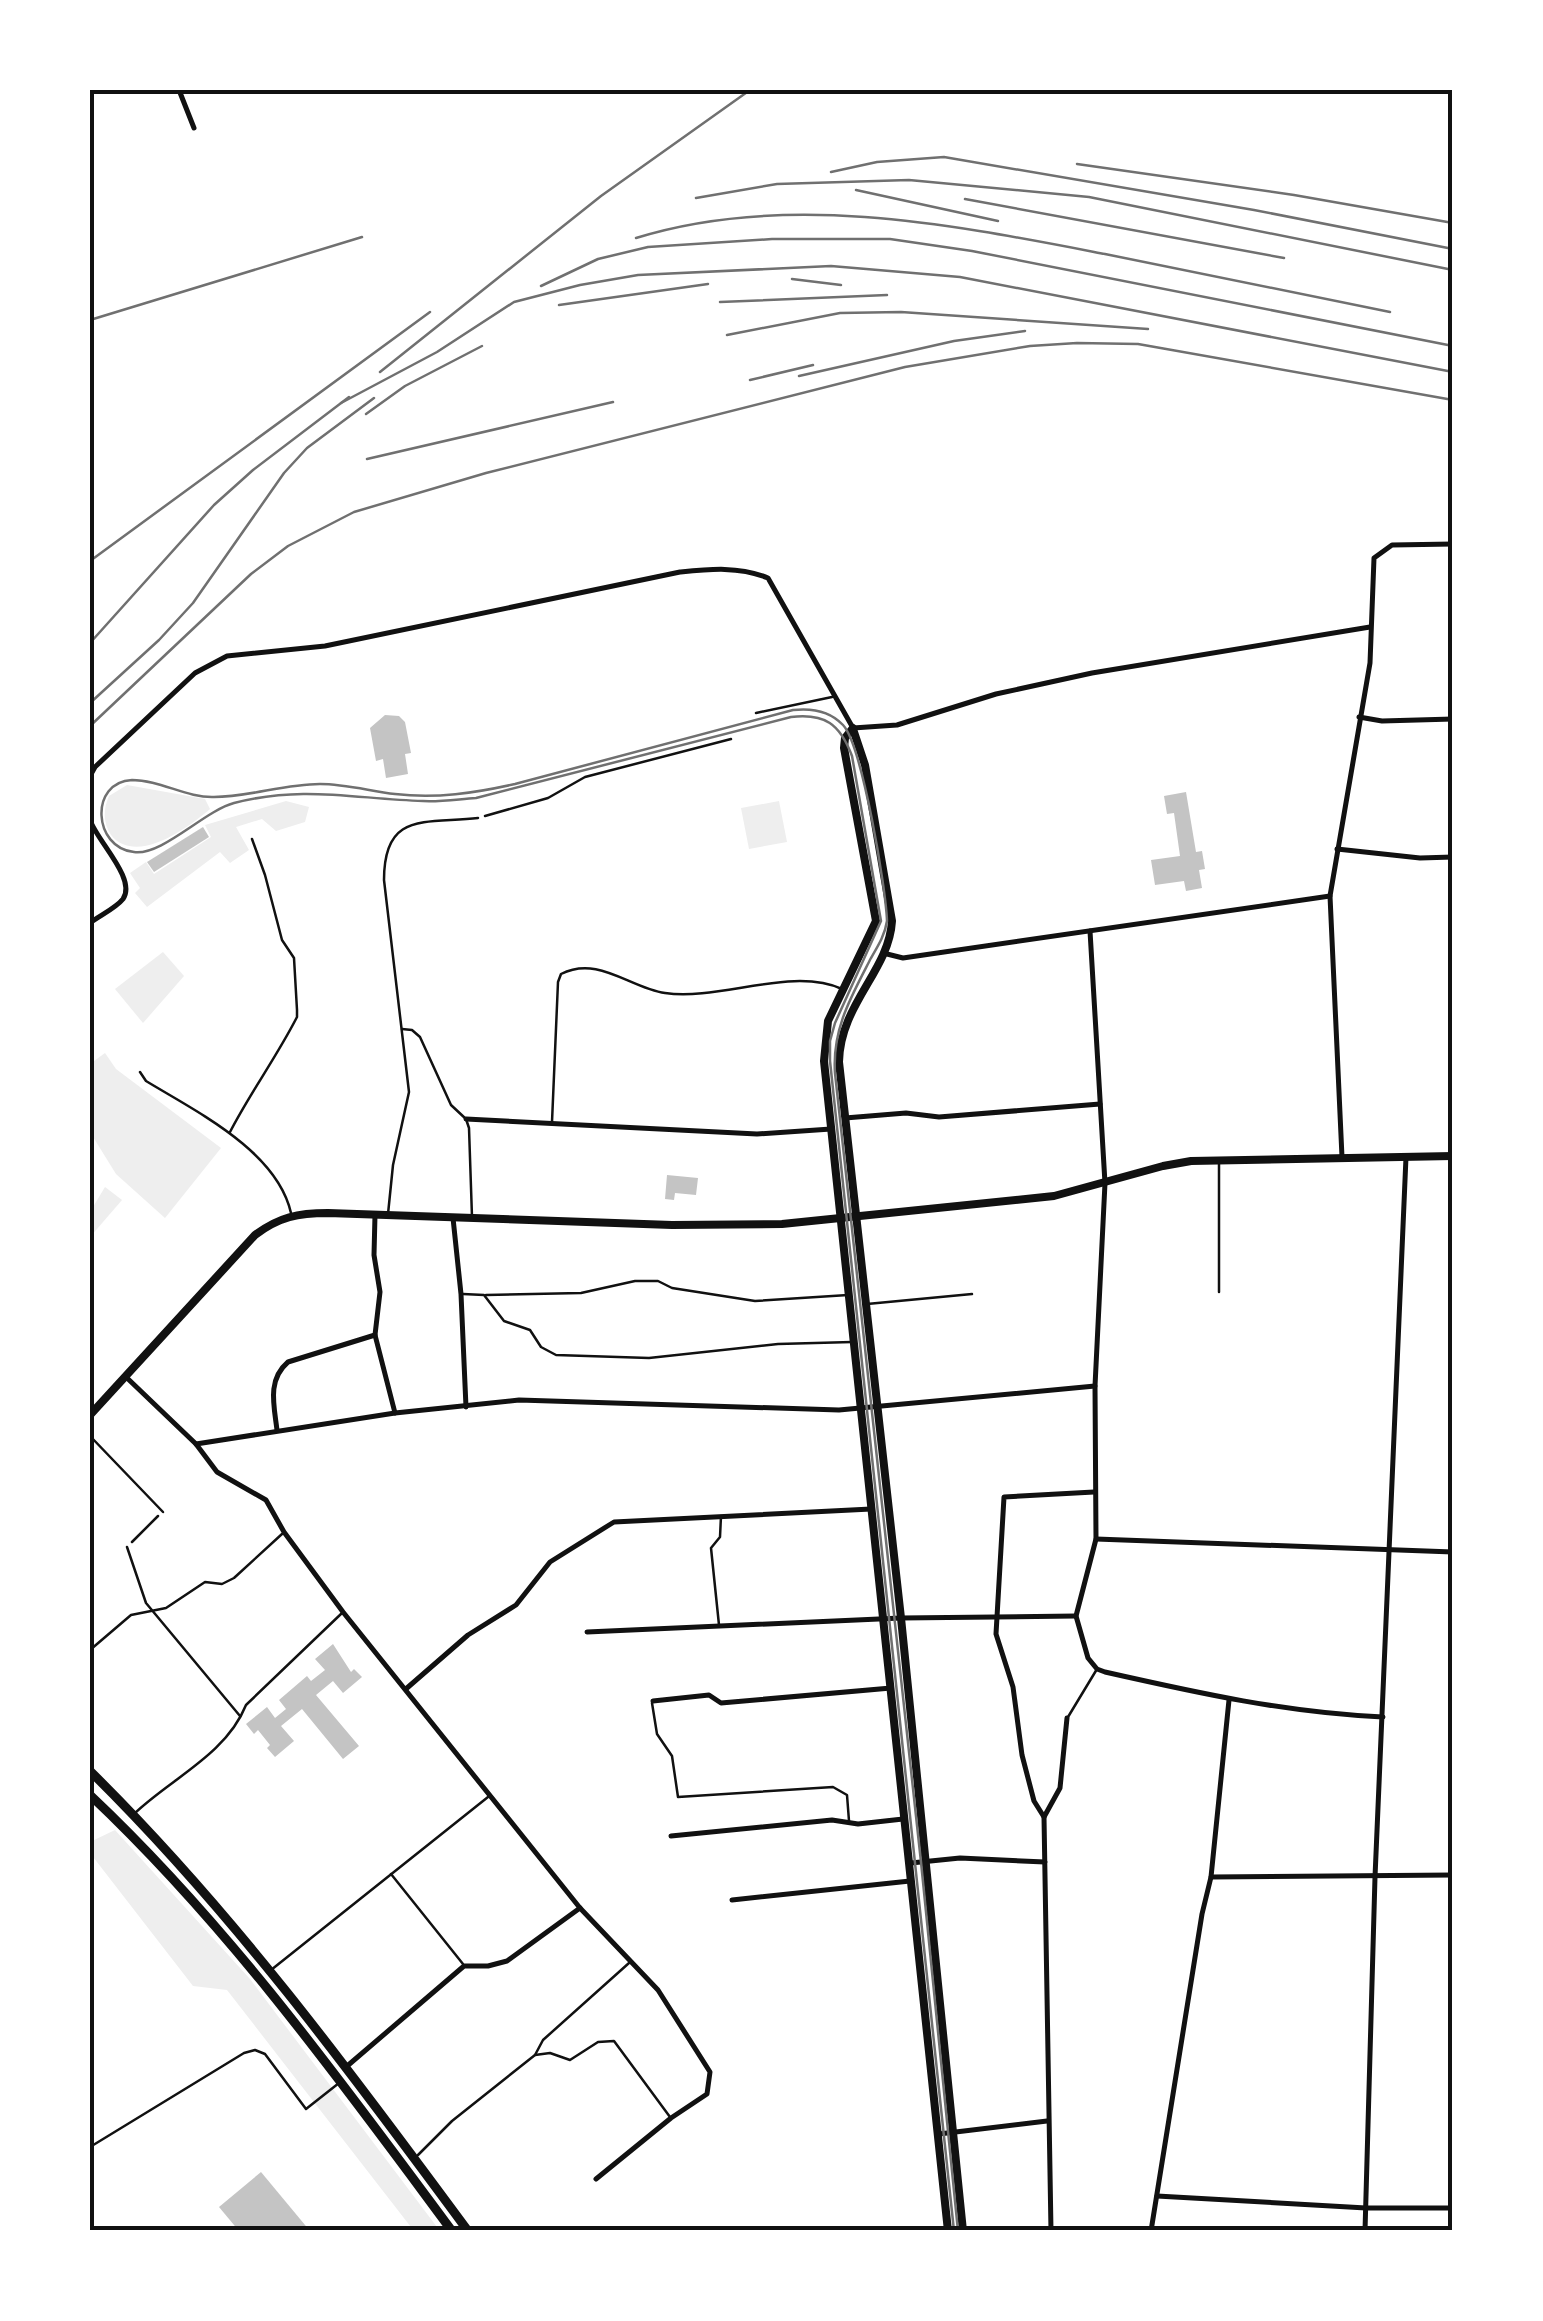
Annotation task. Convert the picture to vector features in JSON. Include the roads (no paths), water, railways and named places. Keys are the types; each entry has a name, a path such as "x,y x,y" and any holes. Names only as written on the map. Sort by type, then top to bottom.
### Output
{"main road":[{"path":"90,1772 134,1814 218,1907 468,2231"},
{"path":"90,1794 260,1979 452,2231"},
{"path":"404,2166 414,2158"}],"street":[{"path":"179,90 194,128"},
{"path":"1342,1157 1330,896 1370,663 1374,558 1392,545 1453,544"},
{"path":"90,776 195,674 228,656 325,646 680,572 751,571 768,578 780,596 832,697 853,728 864,765 892,910 892,932 855,1002 840,1040 838,1062 901,1618 963,2231"},
{"path":"948,2231 830,1129 824,1040 842,990 876,921 845,738 853,728 897,725 996,694 1146,663 1370,627"},
{"path":"1359,717 1453,719"},
{"path":"90,820 98,840 123,874 126,887 122,899 90,923"},
{"path":"1337,849 1420,858 1453,857"},
{"path":"882,953 904,958 1330,896"},
{"path":"1090,931 1105,1183 1095,1386 1096,1538 1076,1616 1088,1658 1097,1669 1229,1700 1324,1715 1384,1717"},
{"path":"844,1118 906,1113 939,1117 1100,1104"},
{"path":"466,1120 757,1134 830,1129"},
{"path":"90,1415 255,1236 270,1224 292,1215 743,1226 840,1220 1054,1196 1163,1166 1219,1159 1453,1156"},
{"path":"1365,2231 1406,1157"},
{"path":"375,1215 374,1255 380,1292 375,1335 396,1413"},
{"path":"453,1218 466,1407"},
{"path":"277,1430 273,1392 281,1368 288,1362 375,1335"},
{"path":"126,1377 196,1444 217,1472 266,1500 284,1532 343,1612 408,1688 580,1908 676,2015 710,2072 707,2094 596,2179"},
{"path":"196,1444 396,1413 519,1400 860,1410 1095,1386"},
{"path":"1044,1817 1034,1801 1022,1755 1013,1688 997,1644 1004,1497 1094,1492"},
{"path":"408,1688 468,1636 516,1605 550,1562 614,1522 871,1509"},
{"path":"1096,1538 1453,1552"},
{"path":"586,1632 884,1618 1076,1616"},
{"path":"653,1701 709,1695 721,1703 891,1688"},
{"path":"1151,2231 1211,1877 1229,1700"},
{"path":"1051,2231 1044,1817 1060,1788 1068,1718"},
{"path":"671,1836 832,1820 906,1819"},
{"path":"911,1863 960,1858 1045,1862"},
{"path":"1211,1877 1453,1875"},
{"path":"732,1900 913,1881"},
{"path":"346,2068 464,1966 508,1961 580,1908"},
{"path":"938,2134 1047,2121"},
{"path":"1157,2196 1366,2208 1453,2208"}],"lane":[{"path":"756,713 832,697"},
{"path":"388,1216 393,1165 408,1092 384,865 392,837 405,826 478,818"},
{"path":"230,1132 297,1018 296,965 282,940 252,839"},
{"path":"552,1124 561,974 609,971 666,994 708,994 806,982 827,982 842,990"},
{"path":"402,1029 412,1030 420,1037 450,1105 466,1120 472,1164 472,1219"},
{"path":"140,1072 146,1081 230,1132 284,1188 292,1215"},
{"path":"1219,1159 1219,1292"},
{"path":"461,1294 582,1293 635,1280 755,1301 848,1295"},
{"path":"866,1304 972,1294"},
{"path":"484,1295 504,1322 530,1330 541,1347 556,1355 649,1358 778,1344 853,1342"},
{"path":"90,1436 163,1512"},
{"path":"719,1626 711,1548 720,1537 720,1516"},
{"path":"90,1650 124,1618 176,1603 204,1582 222,1584 234,1578 284,1532"},
{"path":"127,1547 146,1603 241,1718"},
{"path":"134,1814 204,1758 241,1718 246,1705 343,1612"},
{"path":"1068,1718 1097,1669"},
{"path":"653,1701 657,1734 672,1756 678,1797 833,1787 847,1795 849,1822"},
{"path":"270,1971 491,1794"},
{"path":"391,1874 464,1966"},
{"path":"414,2158 452,2121 535,2055 543,2040 630,1962"},
{"path":"535,2055 550,2053 570,2060 602,2040 614,2041 671,2118"},
{"path":"90,2147 255,2050 265,2054 306,2109 340,2082"}],"tram line":[{"path":"954,2231 830,1061 835,1023 881,921 852,756 842,736 822,719 791,717 476,798 430,801 329,794 259,798 222,808 157,847 134,852 120,848 104,828 103,803 118,784 142,781 214,797 320,784 410,795 455,794 515,784 793,710 820,711 843,725 865,787 887,921 844,1014 835,1073 958,2231"}],"railway":[{"path":"380,372 601,196 750,90"},
{"path":"831,172 877,162 944,157 1453,249"},
{"path":"1077,164 1294,195 1453,223"},
{"path":"696,198 777,184 909,180 1089,197 1453,270"},
{"path":"856,190 998,221"},
{"path":"965,199 1284,258"},
{"path":"636,238 693,224 752,217 871,218 1048,243 1390,312"},
{"path":"90,320 362,237"},
{"path":"541,286 598,259 648,247 772,239 890,239 972,251 1453,346"},
{"path":"341,403 437,352 514,302 638,275 831,266 960,277 1453,372"},
{"path":"792,279 841,285"},
{"path":"559,305 708,284"},
{"path":"720,302 887,295"},
{"path":"90,561 430,312"},
{"path":"727,335 840,313 901,312 1148,329"},
{"path":"799,376 954,341 1025,331"},
{"path":"90,726 251,574 288,546 354,512 486,473 905,367 1030,346 1138,344 1453,400"},
{"path":"366,414 405,386 482,346"},
{"path":"750,380 813,365"},
{"path":"90,643 214,505 349,397"},
{"path":"90,703 193,603 284,473 307,448 374,398"},
{"path":"367,459 613,402"}]}
